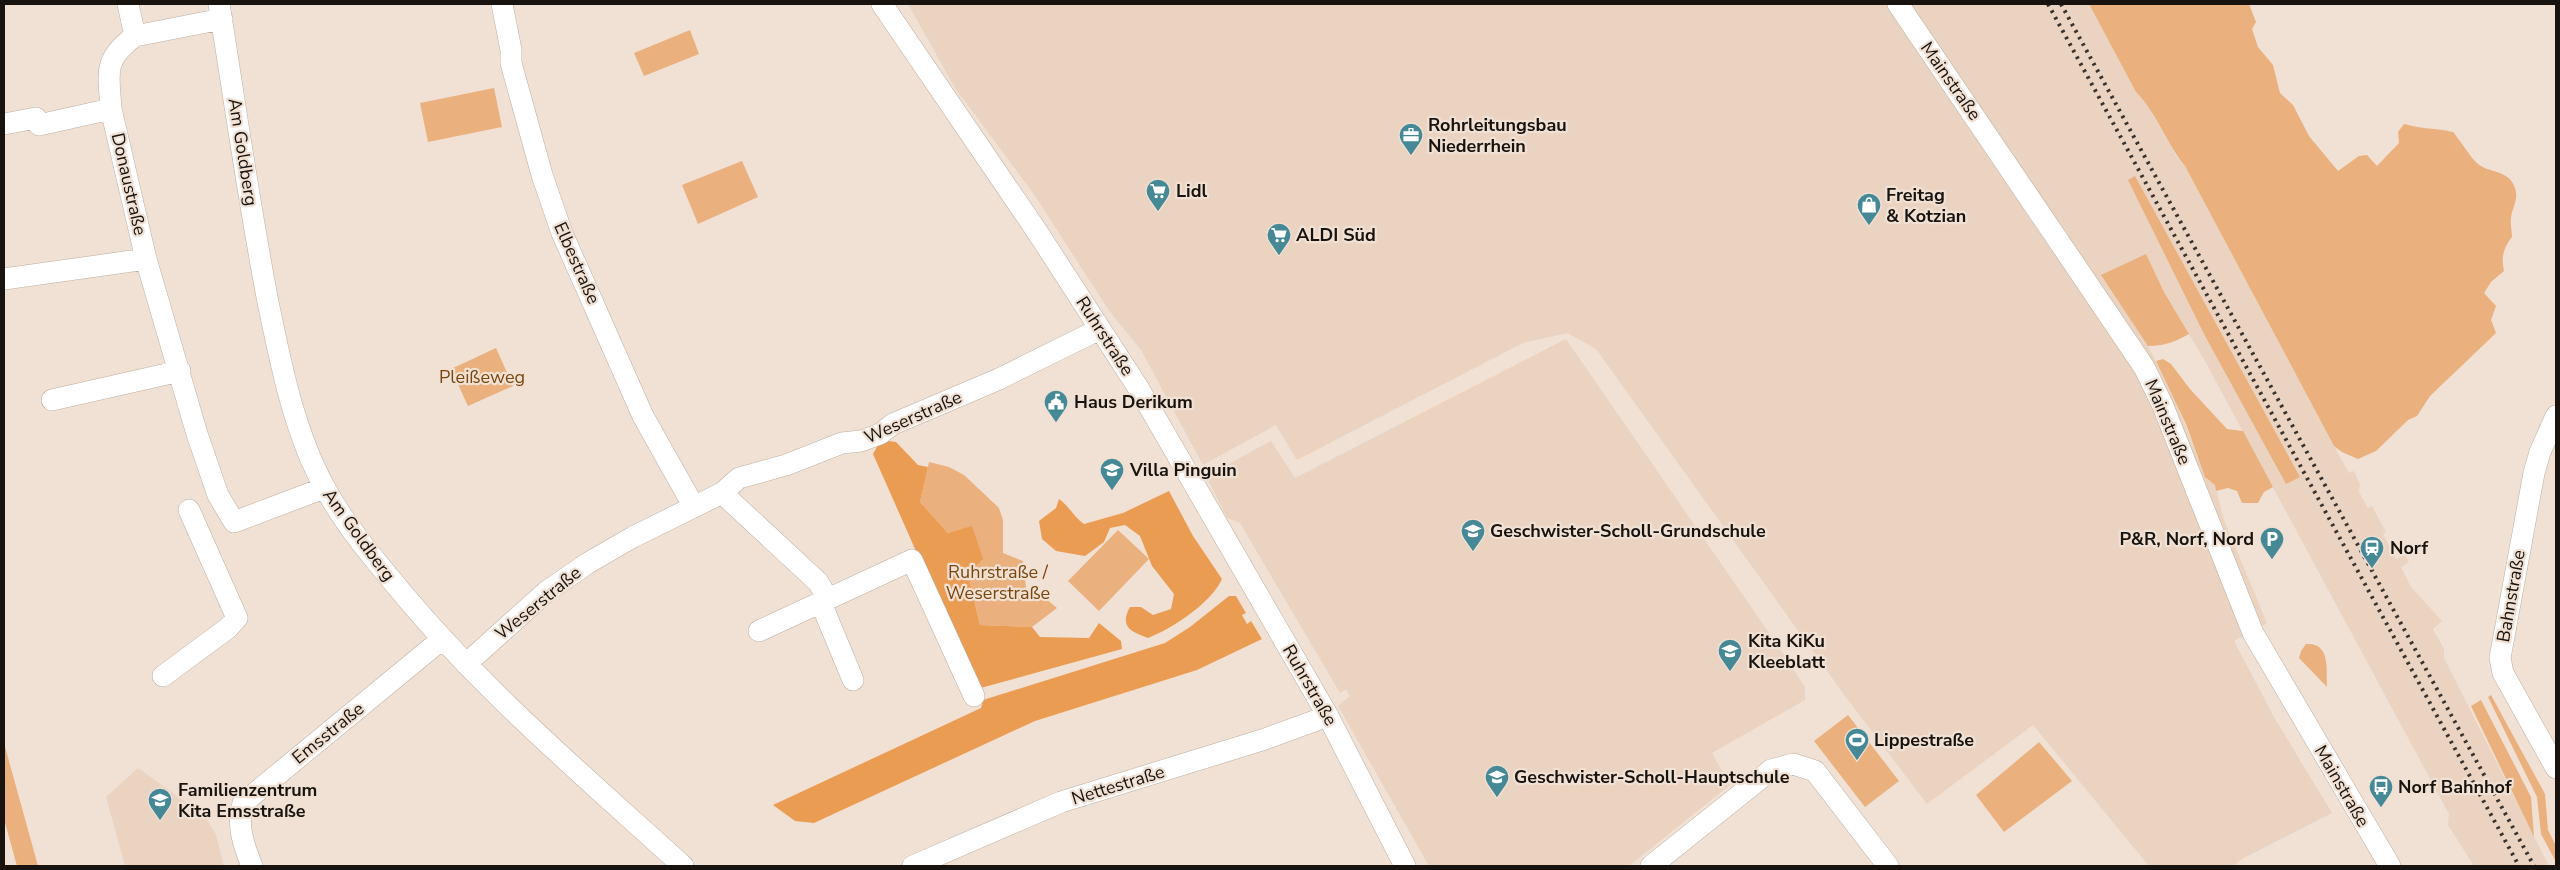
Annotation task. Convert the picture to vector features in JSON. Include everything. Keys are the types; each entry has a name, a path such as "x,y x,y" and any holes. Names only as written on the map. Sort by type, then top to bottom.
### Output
{"street":[{"path":"128,4 135,36 221,11"},
{"name":"Elbestraße","path":"502,4 511,50 511,63 556,216 643,416 694,507"},
{"name":"Ruhrstraße","path":"882,4 1139,389 1328,716 1405,866"},
{"name":"Mainstraße","path":"1898,4 2144,367 2167,415 2253,633 2390,866"},
{"name":"Am Goldberg","path":"221,11 259,256 277,346 291,400 324,488 368,551 441,640 550,744 684,866"},
{"name":"Donaustraße","path":"135,36 117,52 109,67 111,109 146,259 197,434 218,495 234,522 324,488"},
{"name":"Donaustraße","path":"4,124 36,118 39,125 111,109"},
{"name":"Donaustraße","path":"4,279 146,259"},
{"name":"Weserstraße","path":"466,664 546,592 588,563 722,493 740,478 786,465 842,443 861,442 880,434 893,424 999,379 1100,329"},
{"path":"52,400 180,371"},
{"name":"Bahnstraße","path":"2556,416 2540,452 2534,473 2500,658 2504,673 2556,768"},
{"path":"722,493 818,582 853,680"},
{"path":"163,676 228,628 237,618 187,511 218,495"},
{"path":"759,631 912,560 974,696"},
{"name":"Emsstraße","path":"252,866 243,844 239,816 243,803 441,640"},
{"name":"Nettestraße","path":"913,866 1061,802 1262,740 1328,716"},
{"path":"1651,866 1771,770 1786,764 1801,765 1815,772 1888,866"}],"shaded area":[{"path":"908,4 2089,4 2136,92 2146,102 2175,154 2185,166 2349,473 2354,471 2360,484 2359,492 2368,508 2372,506 2386,532 2383,534 2396,559 2405,555 2409,562 2401,567 2411,587 2442,621 2433,629 2444,649 2444,658 2549,866 2474,866 2448,825 2449,814 2206,363 2164,292 2146,254 2146,342 2177,404 2205,476 2215,485 2224,520 2267,623 2234,641 2274,717 2332,813 2240,860 2234,866 2149,866 2033,725 1927,804 1845,696 1596,349 1567,333 1523,343 1297,460 1276,425 1203,465 1141,350 1110,312 1033,193 955,88"},
{"path":"1566,339 1776,643 1805,687 1805,700 1712,753 1730,785 1629,866 1429,866 1338,706 1350,696 1346,689 1340,693 1240,523 1227,518 1206,476 1271,441 1295,478"},
{"path":"888,441 896,442 918,465 928,467 920,502 948,533 972,526 983,559 968,574 980,625 1032,627 1040,637 1089,638 1099,623 1121,641 1122,649 977,689 873,454 878,445"},
{"path":"1169,491 1193,536 1222,579 1210,597 1190,614 1148,638 1128,628 1126,619 1130,607 1141,607 1153,615 1171,609 1174,594 1152,566 1140,536 1125,525 1110,528 1104,542 1085,556 1056,551 1042,539 1039,521 1056,508 1059,499 1084,524 1123,513"},
{"path":"1229,596 1236,596 1246,613 1242,615 1247,624 1251,621 1262,639 1197,670 1035,721 814,823 795,821 773,805 981,708 983,700 1165,643 1190,627"},
{"name":"Familienzentrum Kita Emsstraße","path":"138,768 204,815 216,835 224,866 125,866 106,797"}],"green space":[{"path":"2089,4 2249,4 2256,22 2252,29 2258,47 2273,65 2280,93 2293,105 2309,136 2338,171 2359,156 2367,155 2377,166 2399,143 2398,132 2404,124 2453,132 2477,163 2504,175 2512,182 2516,196 2511,220 2512,237 2504,253 2504,271 2491,282 2484,293 2496,306 2491,320 2496,333 2430,396 2417,416 2408,420 2376,451 2358,459 2334,446 2185,166 2172,148 2150,109 2136,92"},
{"path":"690,30 699,54 644,76 634,53"},
{"path":"494,88 502,127 428,142 420,103"},
{"path":"742,161 758,197 698,224 682,185"},
{"path":"2135,176 2300,477 2286,484 2204,334 2128,180"},
{"path":"2146,254 2164,292 2189,334 2164,344 2148,346 2101,275"},
{"name":"Pleißeweg","path":"496,348 513,386 468,406 451,369"},
{"path":"2163,359 2171,364 2190,389 2227,429 2243,431 2273,487 2264,492 2258,503 2242,503 2237,491 2228,488 2216,491 2215,485 2205,477 2186,424 2156,361"},
{"name":"Ruhrstraße / Weserstraße","path":"929,462 949,467 964,475 999,508 1003,520 1003,553 1023,561 1026,588 1039,593 1057,608 1032,627 980,625 968,574 972,527 948,533 920,502"},
{"path":"1118,530 1149,559 1099,611 1068,581"},
{"path":"2306,644 2320,647 2326,658 2327,687 2299,658"},
{"path":"2491,695 2545,794 2548,830 2556,846 2556,862 2541,834 2537,797 2488,697"},
{"path":"2481,700 2531,797 2534,837 2471,706"},
{"name":"Lippestraße","path":"1848,715 1899,781 1865,807 1814,741"},
{"name":"Lippestraße","path":"2039,742 2072,781 2004,832 1976,795"},
{"path":"4,743 38,866 17,866 4,819"}],"railway":[{"path":"2048,4 2519,866"},
{"path":"2061,4 2534,866"}],"place":[{"name":"Rohrleitungsbau Niederrhein","path":"1411,156"},
{"name":"Lidl","path":"1158,212"},
{"name":"Freitag & Kotzian","path":"1869,226"},
{"name":"ALDI Süd","path":"1279,256"},
{"name":"Haus Derikum","path":"1056,423"},
{"name":"Villa Pinguin","path":"1112,491"},
{"name":"Geschwister-Scholl-Grundschule","path":"1473,552"},
{"name":"P&R, Norf, Nord","path":"2272,560"},
{"name":"Norf","path":"2372,569"},
{"name":"Kita KiKu Kleeblatt","path":"1730,672"},
{"name":"Lippestraße","path":"1857,761"},
{"name":"Geschwister-Scholl-Hauptschule","path":"1497,798"},
{"name":"Norf Bahnhof","path":"2381,808"},
{"name":"Familienzentrum Kita Emsstraße","path":"160,821"}]}
